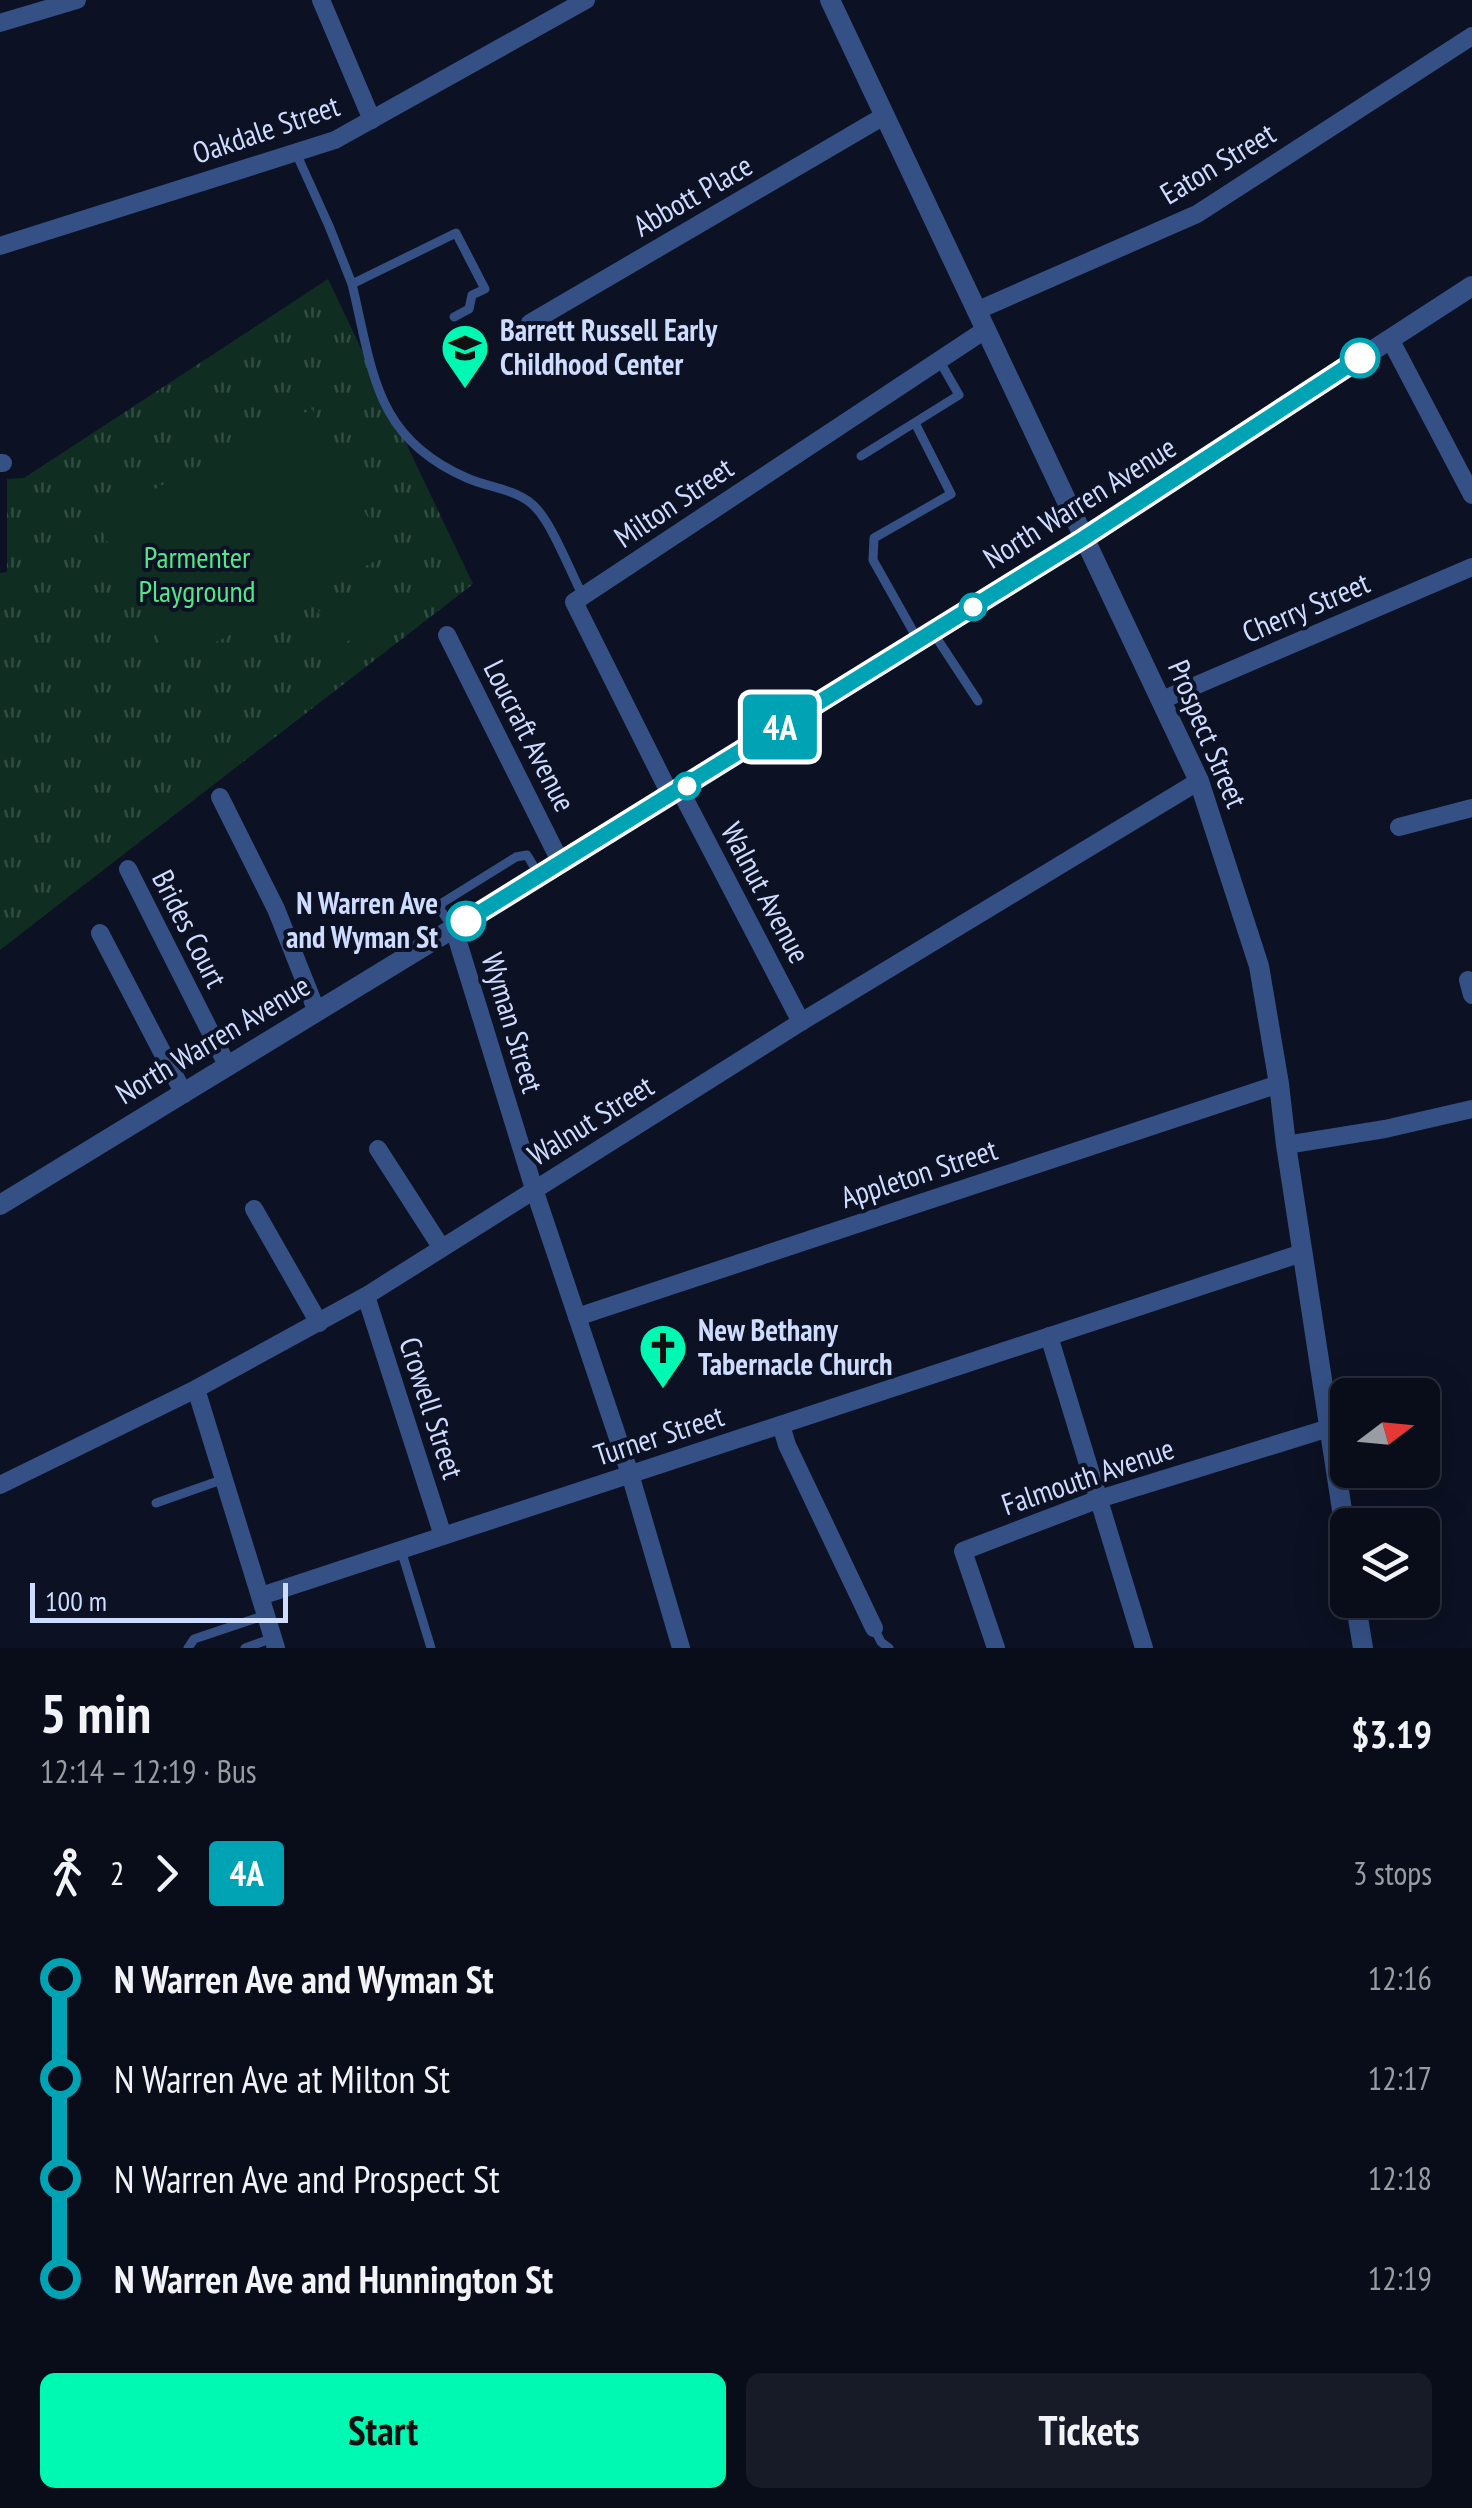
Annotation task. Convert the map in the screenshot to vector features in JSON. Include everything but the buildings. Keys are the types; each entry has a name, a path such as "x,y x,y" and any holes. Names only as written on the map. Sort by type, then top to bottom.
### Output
{"street":[{"path":"0,23 77,0"},
{"path":"320,0 372,120"},
{"name":"Oakdale Street","path":"0,246 335,140 586,0"},
{"name":"Prospect Street","path":"830,0 1199,781 1258,966 1342,1508"},
{"name":"Eaton Street","path":"980,320 1197,214 1472,36"},
{"name":"Abbott Place","path":"530,324 884,116"},
{"name":"North Warren Avenue","path":"0,1205 1084,538 1472,286"},
{"name":"Milton Street","path":"583,596 938,360 980,320"},
{"path":"1390,338 1472,495"},
{"name":"Cherry Street","path":"1162,700 1472,566"},
{"path":"583,596 574,602 675,793"},
{"name":"Loucraft Avenue","path":"448,634 561,863"},
{"name":"Walnut Street","path":"0,1485 196,1389 366,1296 801,1022 1199,781"},
{"name":"Walnut Avenue","path":"675,793 801,1022"},
{"path":"220,797 276,909 318,1012"},
{"path":"1399,827 1472,808"},
{"name":"Brides Court","path":"128,870 228,1067"},
{"name":"Wyman Street","path":"454,929 534,1189 630,1474 682,1648"},
{"path":"100,933 184,1094"},
{"name":"Appleton Street","path":"577,1317 1279,1084"},
{"path":"1286,1145 1385,1129 1472,1108"},
{"path":"378,1149 441,1247"},
{"path":"254,1210 319,1323"},
{"name":"Turner Street","path":"261,1596 1302,1253"},
{"name":"Crowell Street","path":"366,1296 442,1536"},
{"path":"1049,1336 1144,1648"},
{"path":"196,1389 275,1643"},
{"path":"781,1425 880,1642"},
{"name":"Falmouth Avenue","path":"996,1648 963,1551 1099,1499 1329,1428"},
{"path":"1359,1618 1363,1648"}],"lane":[{"path":"296,153 342,256 373,378 391,416 423,455 532,504 583,596"},
{"path":"352,284 456,233 484,288 472,295 469,309 454,317"},
{"path":"861,456 959,396 938,360"},
{"path":"915,422 951,494 874,538 873,560 978,701"},
{"path":"156,1503 224,1480"},
{"path":"401,1550 430,1648"},
{"path":"188,1648 194,1638 266,1616"},
{"path":"244,1648 275,1643"}],"green space":[{"name":"Parmenter Playground","path":"328,279 473,584 0,950 0,573 7,572 7,479 24,478"},
{"path":"312,409 387,555 171,665 96,519"},
{"path":"382,574 402,609 338,647 318,612"}],"bus line":[{"name":"4A","path":"466,921 1084,538 1360,358"}],"place":[{"name":"Barrett Russell Early Childhood Center","path":"465,390"},
{"name":"N Warren Ave and Wyman St","path":"466,921"},
{"name":"New Bethany Tabernacle Church","path":"663,1390"}]}
